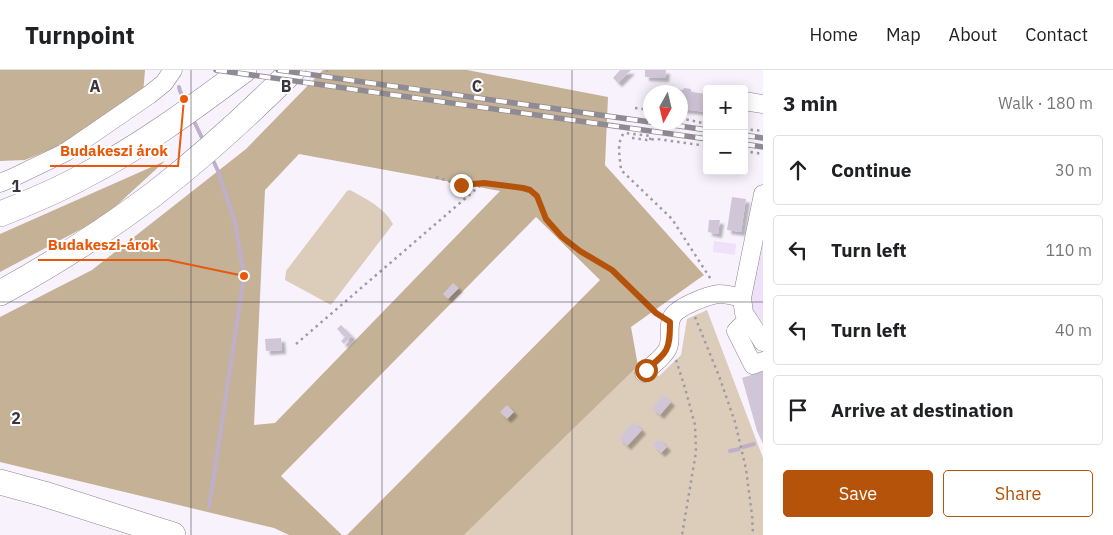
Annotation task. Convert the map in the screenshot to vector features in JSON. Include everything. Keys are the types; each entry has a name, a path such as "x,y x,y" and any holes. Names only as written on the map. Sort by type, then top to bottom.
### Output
{"highway":[{"path":"0,214 85,176 128,151 244,70"},
{"path":"0,293 63,257 114,224 155,194 247,115 293,70"},
{"path":"0,482 173,535"}],"street":[{"path":"0,183 66,152 149,95 164,83 173,70"},
{"path":"748,102 763,104"},
{"path":"763,194 742,298 744,313 763,342"},
{"path":"645,371 659,360 668,347 670,322 675,313 711,295 726,294 742,298"},
{"path":"748,319 736,331 753,365 763,361"}],"path":[{"path":"635,108 643,109"},
{"path":"688,120 703,123"},
{"path":"748,129 763,131"},
{"path":"650,140 651,136 624,133 619,143 621,170 672,219 712,281 718,294"},
{"path":"632,138 657,139 703,145"},
{"path":"748,152 763,154"},
{"path":"436,177 461,185 484,183 530,190 537,196 546,219 562,237 580,251 612,270 656,313 670,322"},
{"path":"296,344 484,183"},
{"path":"690,304 735,422 746,469 753,535"},
{"path":"670,340 695,425 696,452 682,535"}],"shaded area":[{"path":"0,70 145,70 143,94 90,133 25,160 0,161"},
{"path":"323,70 467,70 608,97 605,165 704,275 631,327 638,366 464,535 347,535 600,280 536,217 281,476 342,535 289,535 274,528 0,462 0,317 92,270 246,149","holes":["299,154 500,191 275,423 254,425 265,190"]},
{"path":"165,161 104,217 0,272 0,234"},
{"path":"350,190 380,208 393,224 331,305 285,280 286,271 347,191"},
{"path":"763,233 763,333 749,312"},
{"path":"714,241 736,244 735,255 713,252"},
{"path":"707,310 763,458 763,535 464,535 638,366 659,376 681,355 687,319"}],"building":[{"path":"620,70 631,70 618,83 613,78"},
{"path":"645,70 666,70 665,78 645,77"},
{"path":"688,89 691,89 691,92 703,94 703,112 688,110"},
{"path":"732,197 746,199 741,232 727,230"},
{"path":"709,220 720,220 718,234 708,232"},
{"path":"453,283 459,288 448,299 443,294"},
{"path":"341,325 352,336 344,344 341,341 345,337 337,329"},
{"path":"281,338 282,350 266,351 265,339"},
{"path":"763,371 763,444 757,431 742,378"},
{"path":"663,395 671,402 660,415 652,408"},
{"path":"507,405 514,412 507,419 500,412"},
{"path":"634,422 642,430 627,446 619,438"},
{"path":"659,439 667,447 661,453 653,445"}],"waterway":[{"path":"179,87 185,102"},
{"path":"192,117 204,142"},
{"path":"209,508 244,276 235,222 212,158"},
{"path":"743,447 754,444"},
{"path":"730,451 739,449"}],"railway":[{"path":"216,70 703,138"},
{"path":"278,70 643,121"},
{"path":"688,127 703,129"},
{"path":"748,136 763,138"},
{"path":"748,145 763,147"}],"place":[{"name":"Budakeszi árok","path":"184,99"},
{"name":"Budakeszi-árok","path":"244,276"}],"route":[{"path":"461,185 484,183 530,190 537,196 546,219 555,231 580,251 612,270 656,313 670,322 668,347 659,360 646,370"}]}
